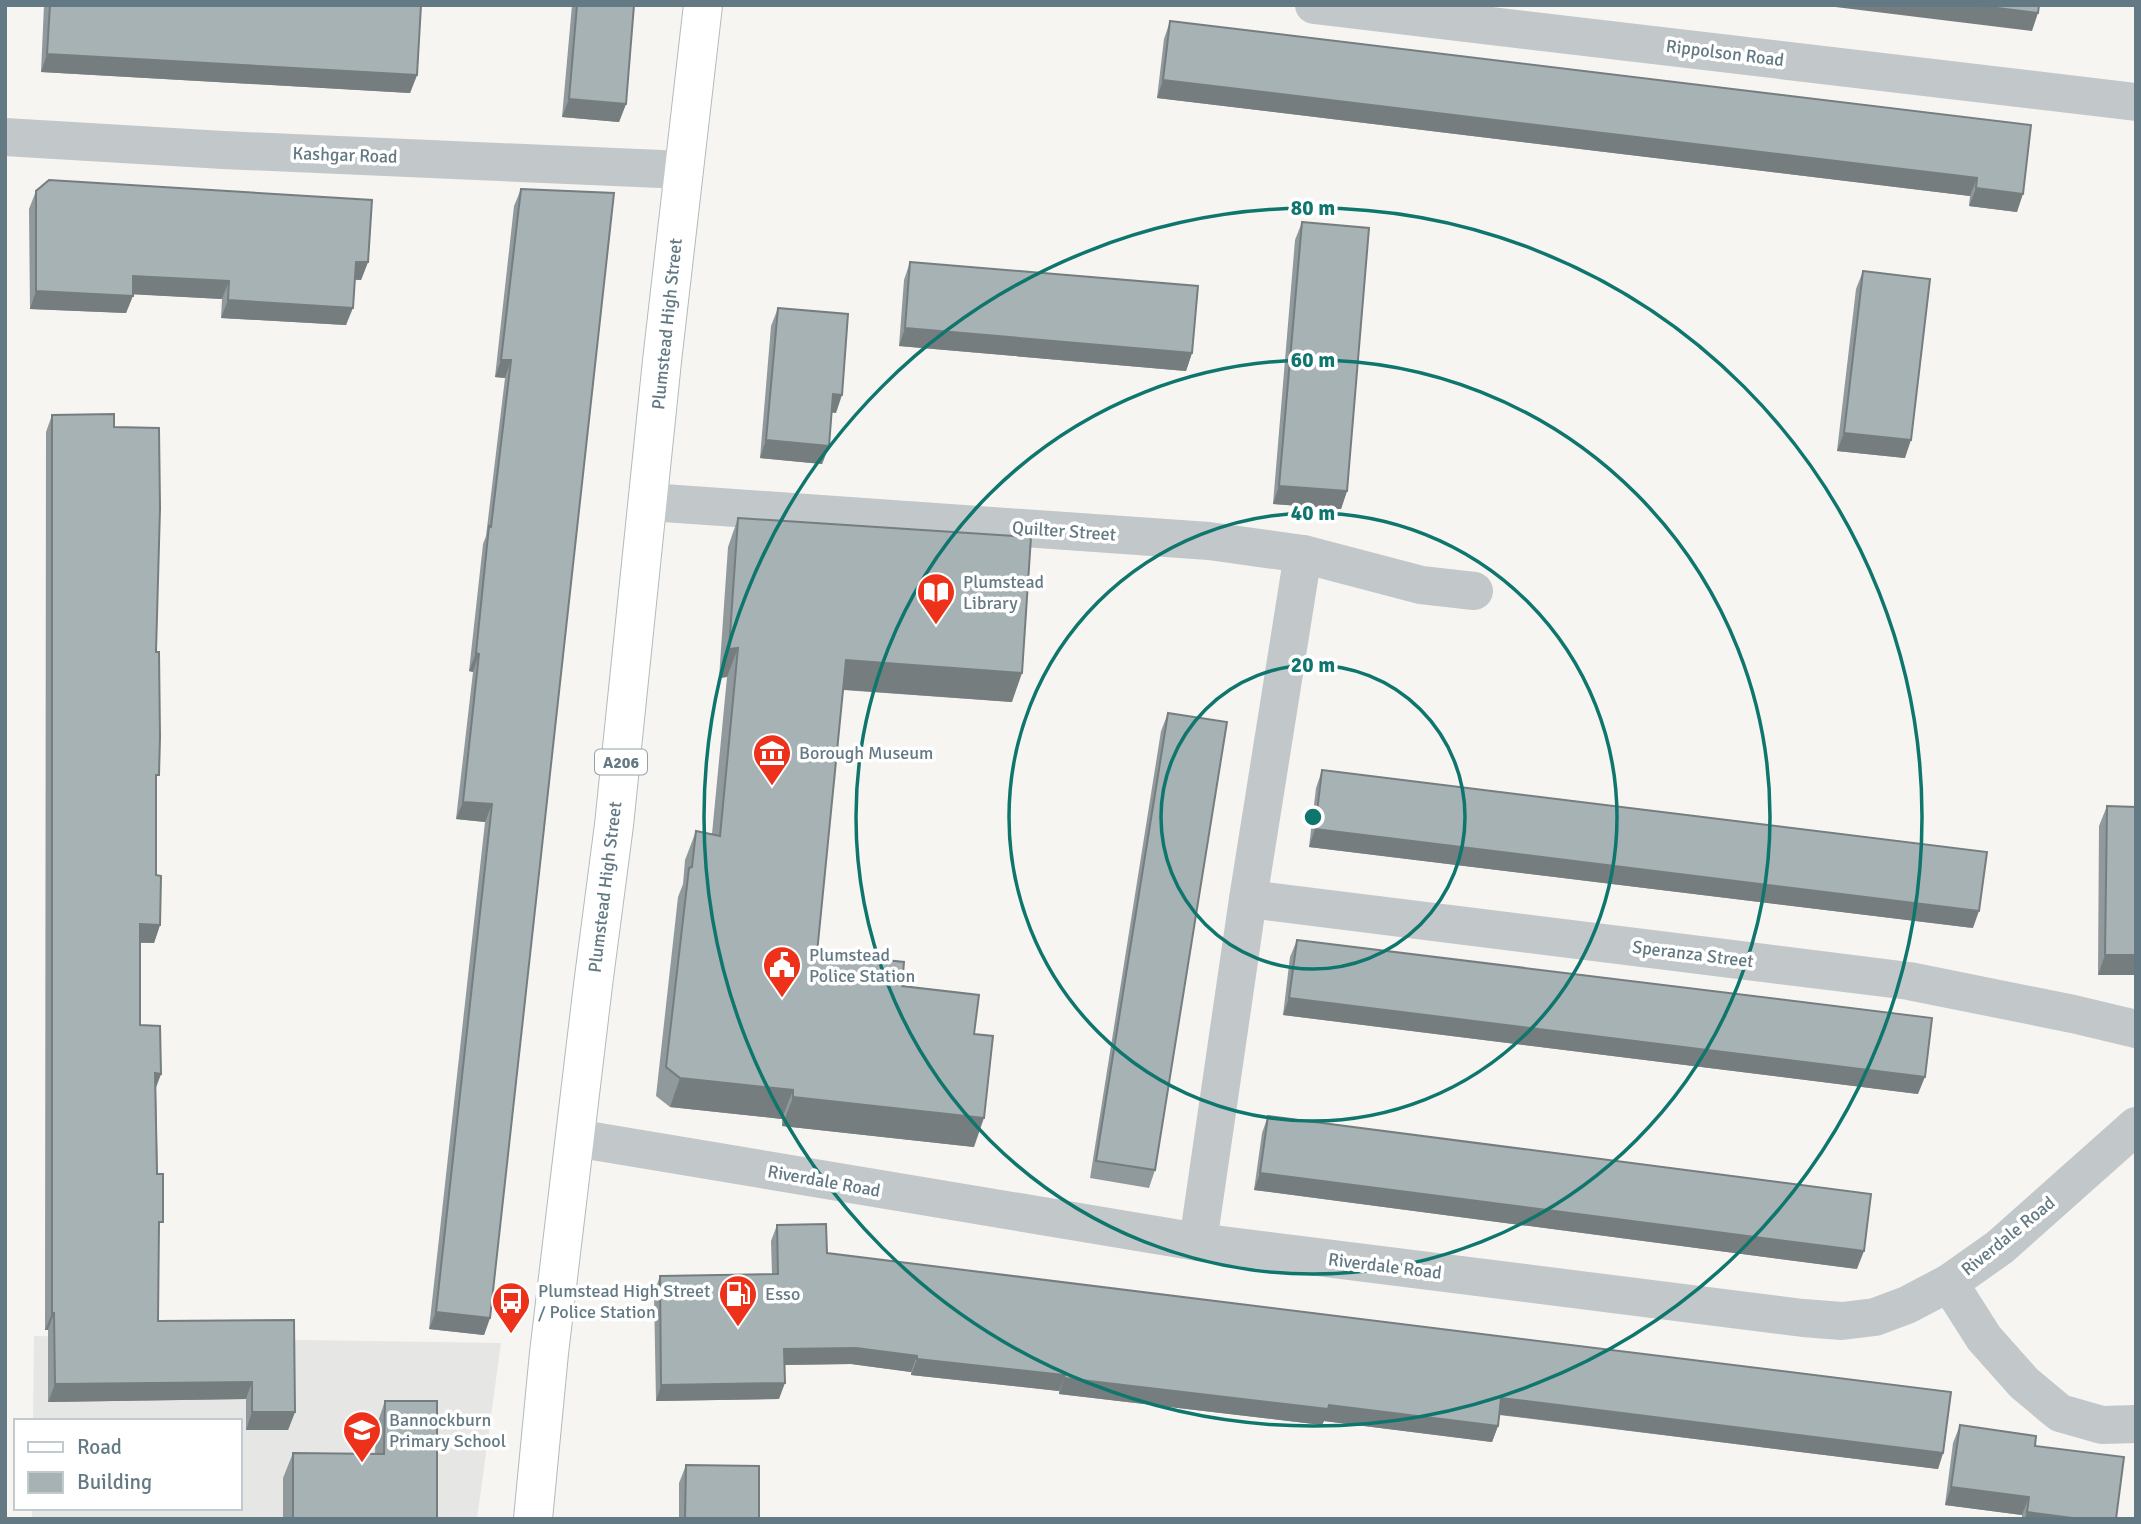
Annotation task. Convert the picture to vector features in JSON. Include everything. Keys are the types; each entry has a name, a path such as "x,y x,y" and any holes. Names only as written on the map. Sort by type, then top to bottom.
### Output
{"main road":[{"name":"Plumstead High Street","path":"533,1519 546,1379 614,825 662,361 703,5"}],"street":[{"name":"Rippolson Road","path":"1314,5 2136,102"},
{"name":"Kashgar Road","path":"5,137 684,170"},
{"name":"Quilter Street","path":"649,502 1209,541 1303,554 1421,585 1474,591"},
{"path":"1198,1242 1248,899 1303,554"},
{"name":"Speranza Street","path":"1248,899 1909,981 2136,1029"},
{"name":"Riverdale Road","path":"575,1138 1198,1242 1842,1321 1875,1317 1907,1305 1949,1283 2000,1247 2136,1126"},
{"path":"1949,1283 1984,1338 2024,1383 2060,1413 2102,1425 2136,1424"}],"shaded area":[{"name":"Bannockburn Primary School","path":"34,1336 501,1343 477,1519 32,1519 32,1510 242,1510 242,1419 33,1419"}],"building":[{"path":"50,5 421,5 417,75 47,54"},
{"path":"577,5 634,5 626,104 569,99"},
{"path":"1973,5 2039,5 2038,13"},
{"path":"1170,21 2031,125 2023,194 1976,188 1977,178 1163,80"},
{"path":"49,180 372,200 368,262 356,262 353,308 228,300 229,281 133,276 133,296 36,291 36,191"},
{"path":"521,189 614,193 490,1318 436,1312 492,804 463,802 489,526 491,527 511,360 501,360"},
{"path":"1302,222 1369,228 1347,491 1279,486"},
{"path":"910,262 1198,286 1192,353 905,328"},
{"path":"1863,271 1930,279 1911,440 1844,433"},
{"path":"778,308 848,314 842,395 833,394 829,446 766,440"},
{"path":"114,414 114,427 159,428 156,652 159,652 160,737 159,775 156,775 156,875 161,876 160,925 140,924 140,1025 160,1026 161,1074 155,1073 157,1174 163,1174 163,1222 159,1222 158,1321 294,1320 295,1412 252,1412 252,1382 55,1384 52,1313 52,415"},
{"path":"738,518 1031,537 1022,673 846,660 817,953 904,962 902,986 979,995 974,1034 993,1036 984,1118 793,1097 793,1090 680,1078 666,1067 689,868 692,867 696,831 720,836 738,648 729,649"},
{"path":"1168,713 1227,722 1155,1170 1096,1161"},
{"path":"1322,770 1987,852 1979,911 1315,829"},
{"path":"2107,806 2136,807 2136,955 2105,955"},
{"path":"1297,940 1932,1018 1925,1077 1289,998"},
{"path":"1268,1116 1871,1194 1864,1251 1260,1173"},
{"path":"826,1224 827,1253 1951,1392 1943,1453 1501,1398 1498,1426 1329,1405 1328,1409 1064,1378 1065,1375 917,1359 917,1356 856,1348 784,1349 785,1383 661,1385 660,1276 778,1274 777,1225"},
{"path":"385,1401 437,1401 437,1519 293,1519 293,1453 384,1454"},
{"path":"1960,1425 2036,1436 2035,1446 2124,1457 2116,1519 2080,1519 2027,1512 2029,1497 1951,1487"},
{"path":"686,1465 759,1466 759,1519 685,1519"}],"place":[{"name":"Plumstead Library","path":"936,626"},
{"name":"Borough Museum","path":"772,787"},
{"name":"Plumstead Police Station","path":"782,999"},
{"name":"Esso","path":"738,1328"},
{"name":"Plumstead High Street / Police Station","path":"511,1335"},
{"name":"Bannockburn Primary School","path":"362,1464"}]}
